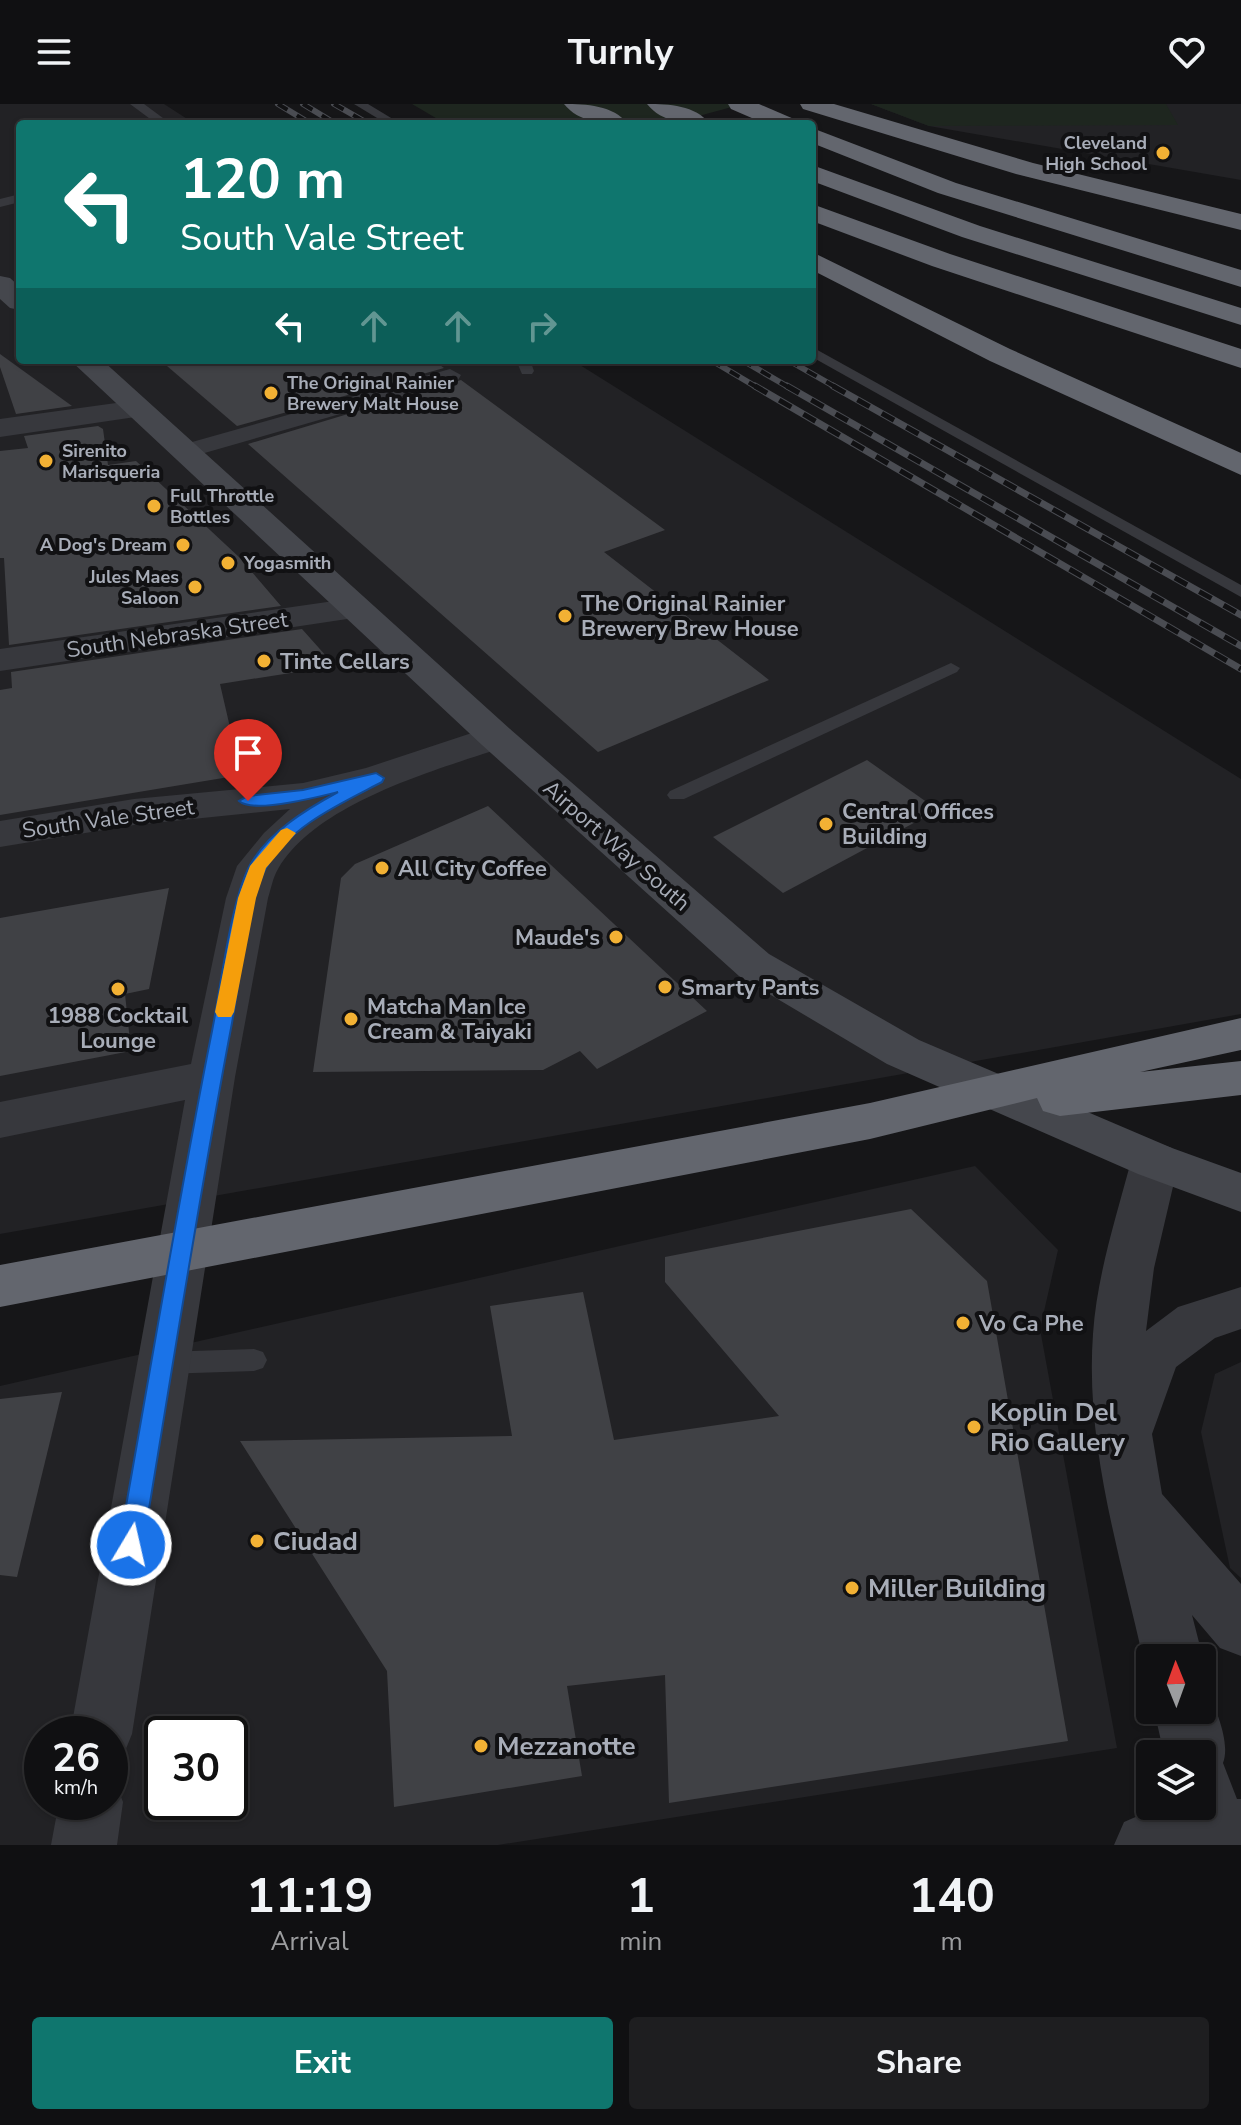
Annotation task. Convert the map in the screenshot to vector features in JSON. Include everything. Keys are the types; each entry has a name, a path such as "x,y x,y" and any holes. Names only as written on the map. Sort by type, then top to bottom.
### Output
{"highway":[{"path":"575,104 608,120"},
{"path":"658,104 690,120"},
{"path":"739,104 777,120"},
{"path":"811,104 877,127 1069,182 1241,222"},
{"path":"816,137 947,188 1241,279"},
{"path":"816,174 969,231 1241,317"},
{"path":"816,213 941,260 1241,359"},
{"path":"816,262 1000,355 1241,465"},
{"path":"0,1286 870,1121 1241,1034"},
{"path":"870,1121 1241,1078"}],"main road":[{"path":"0,284 16,298"},
{"name":"Airport Way South","path":"89,364 496,737 754,965 903,1052 1155,1161 1241,1193"}],"street":[{"path":"186,451 450,375"},
{"path":"0,428 138,409"},
{"name":"South Nebraska Street","path":"0,660 355,609"},
{"name":"South Vale Street","path":"0,834 162,809 303,795 376,778 496,737"},
{"path":"104,1716 212,1077 247,898 258,866 278,842 306,816 376,778"},
{"path":"0,1120 212,1077"},
{"path":"1155,1161 1129,1265 1119,1333 1119,1393 1123,1443 1170,1644"},
{"path":"1123,1443 1154,1354 1197,1322 1241,1308"},
{"path":"1139,1507 1241,1628"},
{"path":"84,1845 88,1820"},
{"path":"1147,1845 1218,1824"}],"lane":[{"path":"136,104 159,120"},
{"path":"360,104 388,120"},
{"path":"816,353 1241,592"},
{"path":"677,795 951,668"},
{"path":"163,1363 254,1360"}],"shaded area":[{"path":"0,104 164,104 189,120 16,120 16,364 578,364 1241,779 1241,1014 0,1234"},
{"path":"412,104 743,104 684,120 439,120"},
{"name":"Cleveland High School","path":"871,104 1241,104 1241,180 929,126"},
{"path":"871,104 1166,104 1178,125 929,126"},
{"path":"975,1166 1058,1250 1040,1329 1117,1748 498,1845 0,1845 0,1386"},
{"path":"1241,1362 1241,1578 1230,1568 1201,1432 1215,1374"}],"building":[{"path":"0,354 72,406 16,414 0,367"},
{"name":"The Original Rainier Brewery Malt House","path":"165,364 438,364 444,368 237,426"},
{"name":"The Original Rainier Brewery Brew House","path":"461,380 665,530 604,552 769,680 598,752 248,444"},
{"path":"98,426 103,429 108,465 136,461 240,558 281,606 9,645 4,558 0,558 0,451 28,448 24,436"},
{"path":"302,629 335,666 220,684 241,775 0,815 0,690 12,688 11,672"},
{"name":"Central Offices Building","path":"867,760 938,810 783,893 713,837"},
{"path":"488,806 707,1011 597,1069 580,1051 543,1070 313,1072 341,878 355,864"},
{"path":"169,888 149,989 125,994 131,1051 0,1076 0,918"},
{"path":"911,1209 987,1281 1068,1741 669,1803 665,1675 567,1686 582,1776 394,1807 387,1671 240,1441 512,1436 490,1306 583,1292 614,1440 779,1416 665,1282 665,1257"},
{"path":"62,1392 17,1577 0,1575 0,1399"}],"railway":[{"path":"278,104 304,120"},
{"path":"303,104 329,120"},
{"path":"334,104 362,120"},
{"path":"718,364 758,388"},
{"path":"749,364 790,388"},
{"path":"795,364 837,388"},
{"path":"755,386 1241,669"},
{"path":"787,386 1241,646"},
{"path":"833,386 1241,615"}],"slow traffic":[{"path":"224,1012 247,898 258,866 287,833"}],"place":[{"name":"Cleveland High School","path":"1163,153"},
{"name":"The Original Rainier Brewery Malt House","path":"271,393"},
{"name":"Sirenito Marisqueria","path":"46,461"},
{"name":"Full Throttle Bottles","path":"154,506"},
{"name":"A Dog's Dream","path":"183,545"},
{"name":"Yogasmith","path":"228,563"},
{"name":"Jules Maes Saloon","path":"195,587"},
{"name":"The Original Rainier Brewery Brew House","path":"565,616"},
{"name":"Tinte Cellars","path":"264,661"},
{"name":"Central Offices Building","path":"826,824"},
{"name":"All City Coffee","path":"382,868"},
{"name":"Maude's","path":"616,937"},
{"name":"Smarty Pants","path":"665,987"},
{"name":"1988 Cocktail Lounge","path":"118,989"},
{"name":"Matcha Man Ice Cream & Taiyaki","path":"351,1019"},
{"name":"Vo Ca Phe","path":"963,1323"},
{"name":"Koplin Del Rio Gallery","path":"974,1427"},
{"name":"Ciudad","path":"257,1541"},
{"name":"Miller Building","path":"852,1588"},
{"name":"Mezzanotte","path":"481,1746"}],"route":[{"path":"131,1545 212,1077 247,898 258,866 278,842 306,816 376,778 303,795 248,801"}]}
